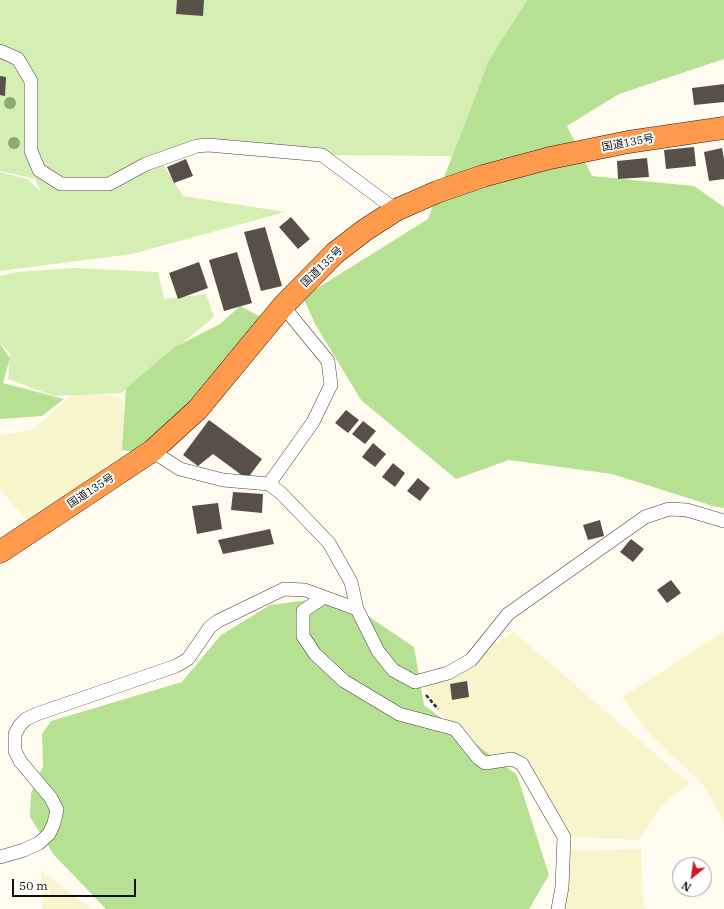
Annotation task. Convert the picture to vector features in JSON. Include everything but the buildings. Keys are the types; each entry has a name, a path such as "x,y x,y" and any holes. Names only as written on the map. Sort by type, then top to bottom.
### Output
{"highway":[{"name":"国道135号","path":"0,552 152,452 198,409 283,306 334,253 365,230 396,210 437,192 483,176 550,158 628,142 724,128"}],"street":[{"path":"0,51 18,59 31,81 31,151 39,170 61,184 109,184 146,164 196,146 208,145 322,155 396,210"},
{"path":"269,484 313,422 331,385 328,360 283,306"},
{"path":"152,452 180,469 223,480 269,484 281,493 329,543 351,582 357,609 378,651 393,670 415,682 448,673 471,660 508,614 645,517 669,509 687,510 724,521"},
{"path":"0,857 24,850 39,843 49,834 54,823 57,810 52,798 20,761 15,751 15,734 20,725 26,719 176,666 188,659 210,627 218,621 284,589 305,590 357,609"},
{"path":"324,597 303,611 303,636 315,654 344,681 399,714 455,729 478,758 485,763 512,759 522,764 564,837 562,888 558,909"}],"path":[{"path":"415,682 455,729"}],"shaded area":[{"path":"77,391 121,397 125,417 122,455 29,523 0,489 0,435 32,430"},
{"path":"514,632 689,783 659,808 640,840 564,837 518,757 478,766 423,685"},
{"path":"724,632 724,821 701,782 652,737 622,697"},
{"path":"641,849 643,904 646,909 564,909 564,851"},
{"path":"41,871 92,909 42,909"}],"green space":[{"path":"0,0 527,0 489,60 452,156 315,155 213,145 162,163 183,196 285,212 132,254 0,271 0,172 27,179 41,192 35,179 0,171"},
{"path":"527,0 724,0 724,59 619,94 567,126 592,176 694,186 724,207 724,508 713,506 612,474 509,460 456,479 361,400 315,324 303,297 428,219 489,60"},
{"path":"73,268 158,272 164,299 206,294 214,317 121,393 54,396 8,379 10,354 0,343 0,276 17,272"},
{"path":"240,306 267,320 152,455 122,450 126,388 175,347 220,324"},
{"path":"0,344 10,358 3,383 64,399 42,416 0,419"},
{"path":"338,596 414,647 424,705 517,775 549,875 529,909 106,909 54,855 30,817 31,793 43,766 42,734 51,721 182,682 221,635 270,605"}]}
